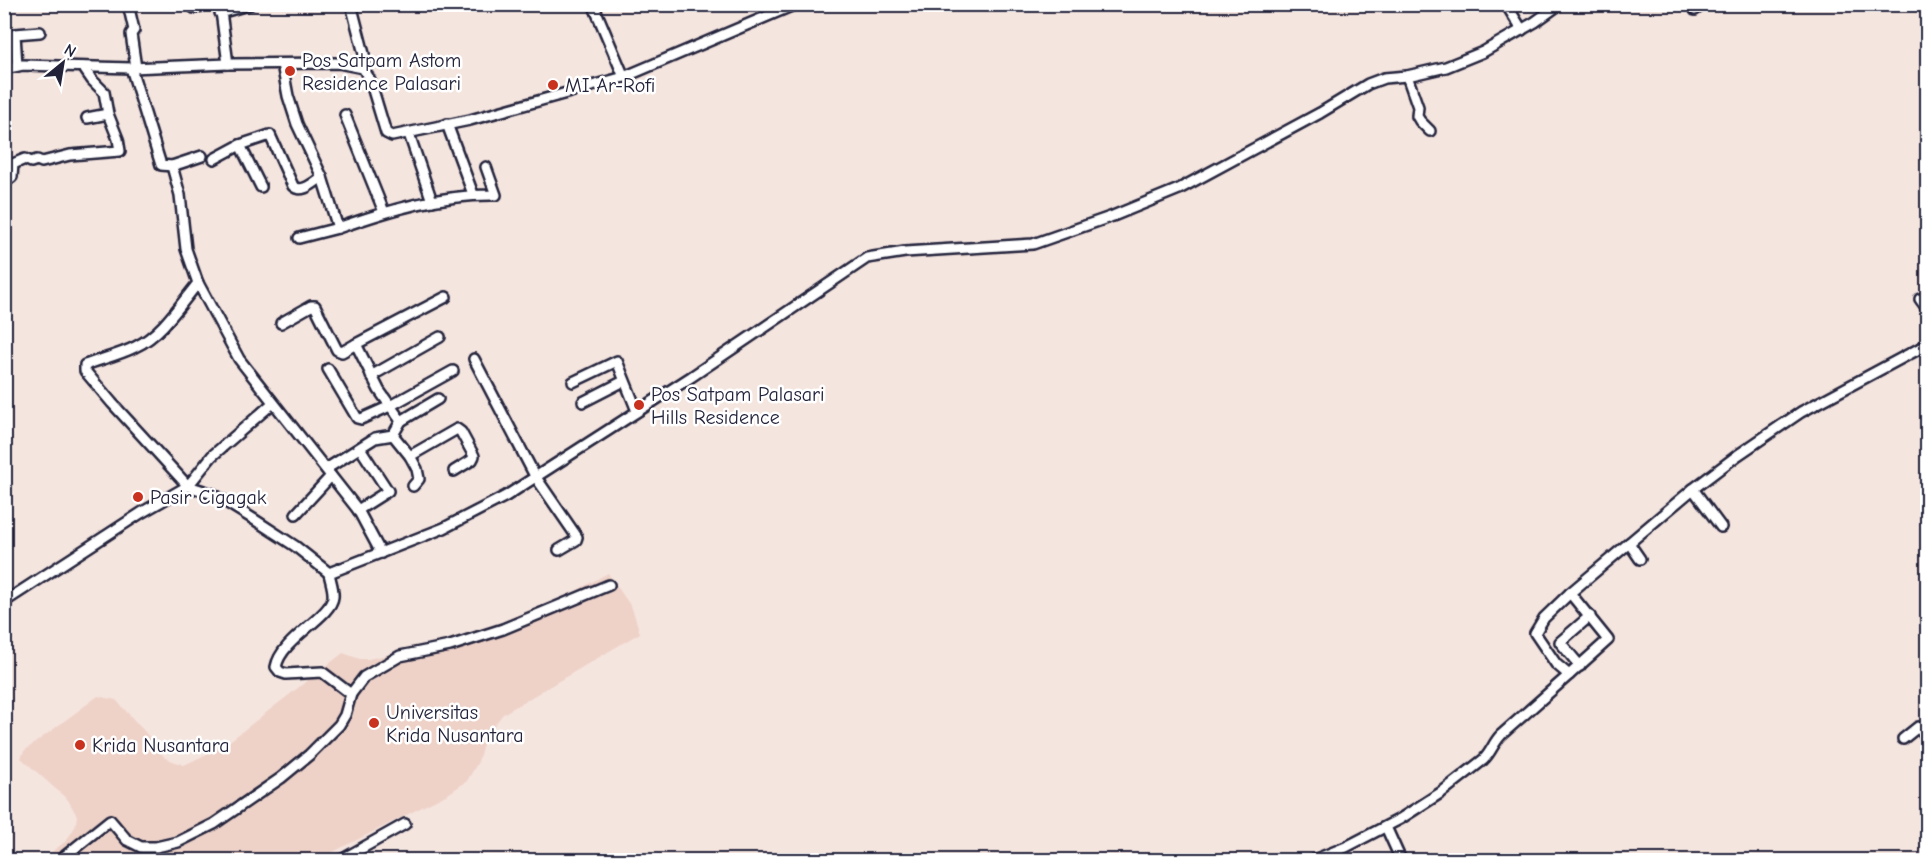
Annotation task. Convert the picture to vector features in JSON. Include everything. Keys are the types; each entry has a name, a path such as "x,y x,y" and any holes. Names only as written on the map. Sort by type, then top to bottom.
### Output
{"street":[{"path":"128,4 134,30 131,34 134,68 160,163 165,167 172,166 202,156"},
{"path":"190,4 194,8 207,4"},
{"path":"228,64 220,9 251,4"},
{"path":"351,4 364,54 363,68 370,80 386,133 392,136 489,115 624,78 795,4"},
{"path":"593,4 624,78"},
{"path":"1506,4 1522,30"},
{"path":"328,573 461,520 506,496 691,377 867,258 878,254 1033,244 1113,216 1179,189 1320,113 1368,84 1384,78 1407,76 1446,67 1483,52 1522,30 1545,9 1560,4"},
{"path":"1695,10 1704,4"},
{"path":"17,66 14,35 40,32"},
{"path":"4,69 23,65 134,68 338,63 363,68"},
{"path":"282,64 288,96 297,124 322,177 338,228"},
{"path":"4,183 12,177 13,164 25,159 31,162 37,160 42,162 70,155 120,151 102,89 83,67"},
{"path":"1407,76 1418,107 1417,116 1430,130"},
{"path":"87,118 108,114"},
{"path":"345,115 384,212"},
{"path":"447,124 473,194"},
{"path":"409,134 432,201"},
{"path":"214,159 240,145 271,135 296,189 301,190 322,177"},
{"path":"240,145 261,187"},
{"path":"172,166 180,195 182,223 189,258 198,283 240,359 358,510 381,553"},
{"path":"299,238 408,205 473,194 496,195 486,167"},
{"path":"198,283 163,325 136,347 85,365 84,369 111,403 189,486 213,494 255,520 295,546 328,573 333,591 331,603 285,649 276,667 280,672 286,674 322,672 351,694"},
{"path":"281,323 315,306 337,350 342,352 446,297"},
{"path":"1920,299 1928,310"},
{"path":"371,376 440,337"},
{"path":"356,344 371,376 401,421"},
{"path":"1569,675 1556,664 1535,633 1544,618 1570,593 1693,489 1801,411 1928,344"},
{"path":"474,358 535,476 577,537 576,540 559,550"},
{"path":"573,382 616,361 637,411"},
{"path":"328,369 357,418 366,417 390,406 453,371"},
{"path":"583,402 624,381"},
{"path":"393,435 401,421 438,399"},
{"path":"4,602 141,513 189,486 212,456 273,403"},
{"path":"410,456 457,429 474,456 472,460 454,471"},
{"path":"296,514 328,472 379,436 393,435"},
{"path":"393,435 417,469 419,479 413,486"},
{"path":"358,510 388,491 360,448"},
{"path":"1693,489 1721,527"},
{"path":"1629,543 1640,559"},
{"path":"60,861 110,820 127,840 141,847 156,847 178,842 214,824 281,778 309,755 339,725 345,715 351,694 364,677 400,656 450,646 503,629 609,585"},
{"path":"1314,861 1386,827 1442,792 1488,756 1494,742 1501,735 1608,640 1570,593"},
{"path":"1580,666 1560,642 1590,616"},
{"path":"1903,739 1918,727 1922,732 1928,728"},
{"path":"341,861 405,824"},
{"path":"1386,827 1401,861"}],"shaded area":[{"name":"Universitas Krida Nusantara","path":"608,573 632,608 640,633 503,714 485,737 478,762 467,781 448,794 333,852 322,860 37,860 66,841 75,827 77,816 68,800 21,758 24,751 98,696 116,700 165,758 184,765 222,747 343,653 360,659 368,659 439,644 497,626 549,606"}],"place":[{"name":"Pos Satpam Astom Residence Palasari","path":"290,71"},
{"name":"MI Ar-Rofi","path":"553,85"},
{"name":"Pos Satpam Palasari Hills Residence","path":"639,405"},
{"name":"Pasir Cigagak","path":"138,497"},
{"name":"Universitas Krida Nusantara","path":"374,723"},
{"name":"Krida Nusantara","path":"80,745"}]}
